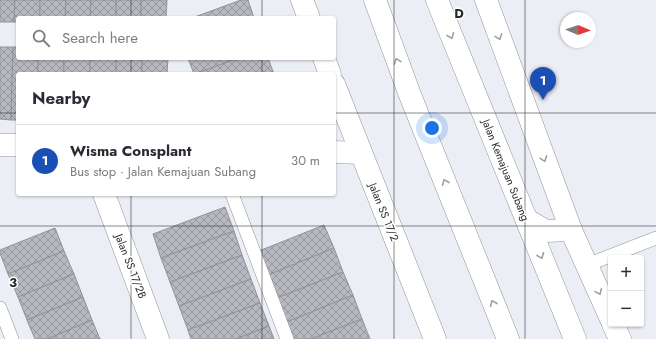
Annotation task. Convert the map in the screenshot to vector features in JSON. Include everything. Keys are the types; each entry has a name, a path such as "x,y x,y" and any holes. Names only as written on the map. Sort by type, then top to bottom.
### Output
{"street":[{"path":"302,0 308,16"},
{"path":"375,0 410,95 508,339"},
{"name":"Jalan Kemajuan Subang","path":"437,0 575,339"},
{"path":"486,0 571,230 608,312"},
{"path":"325,60 329,72"},
{"name":"Jalan SS 17/2","path":"336,89 435,339"},
{"path":"0,145 16,145"},
{"path":"336,152 360,153"},
{"name":"Jalan SS 17/2B","path":"105,196 158,339"},
{"path":"527,220 546,230 571,230"},
{"path":"614,327 620,339"}],"lane":[{"path":"233,196 287,339"},
{"path":"587,266 656,238"},
{"path":"0,308 12,339"}],"building":[{"path":"0,0 15,0 14,22 0,22"},
{"path":"15,0 40,0 40,16 16,16 16,22 14,22"},
{"path":"40,0 66,0 65,16 40,16"},
{"path":"66,0 91,0 90,16 65,16"},
{"path":"91,0 116,0 116,16 90,16"},
{"path":"116,0 141,0 141,16 116,16"},
{"path":"141,0 167,0 166,16 141,16"},
{"path":"241,0 248,0 253,16 197,16"},
{"path":"0,47 13,47 11,120 0,119"},
{"path":"13,47 16,47 16,60 38,60 38,72 16,72 16,120 11,120"},
{"path":"38,60 64,60 64,72 38,72"},
{"path":"64,60 90,60 90,72 64,72"},
{"path":"90,60 116,60 116,72 90,72"},
{"path":"116,60 142,60 142,72 116,72"},
{"path":"142,60 168,60 167,72 142,72"},
{"path":"189,60 233,60 200,72 193,72"},
{"path":"233,60 269,60 273,72 200,72"},
{"path":"225,207 234,231 161,258 153,234"},
{"path":"324,225 334,248 268,275 259,251"},
{"path":"55,228 64,251 8,274 0,250"},
{"path":"234,231 242,255 170,282 161,258"},
{"path":"334,248 343,272 277,298 268,275"},
{"path":"64,251 74,274 18,297 8,274"},
{"path":"242,255 251,279 179,306 170,282"},
{"path":"343,272 353,295 287,322 277,298"},
{"path":"74,274 83,297 27,320 18,297"},
{"path":"251,279 260,303 188,330 179,306"},
{"path":"353,295 362,319 311,339 294,339 287,322"},
{"path":"83,297 92,320 47,339 35,339 27,320"},
{"path":"260,303 269,326 236,339 191,339 188,330"},
{"path":"362,319 370,339 311,339"},
{"path":"92,320 100,339 47,339"},
{"path":"269,326 274,339 236,339"}],"place":[{"name":"Wisma Consplant","path":"543,100"}]}
